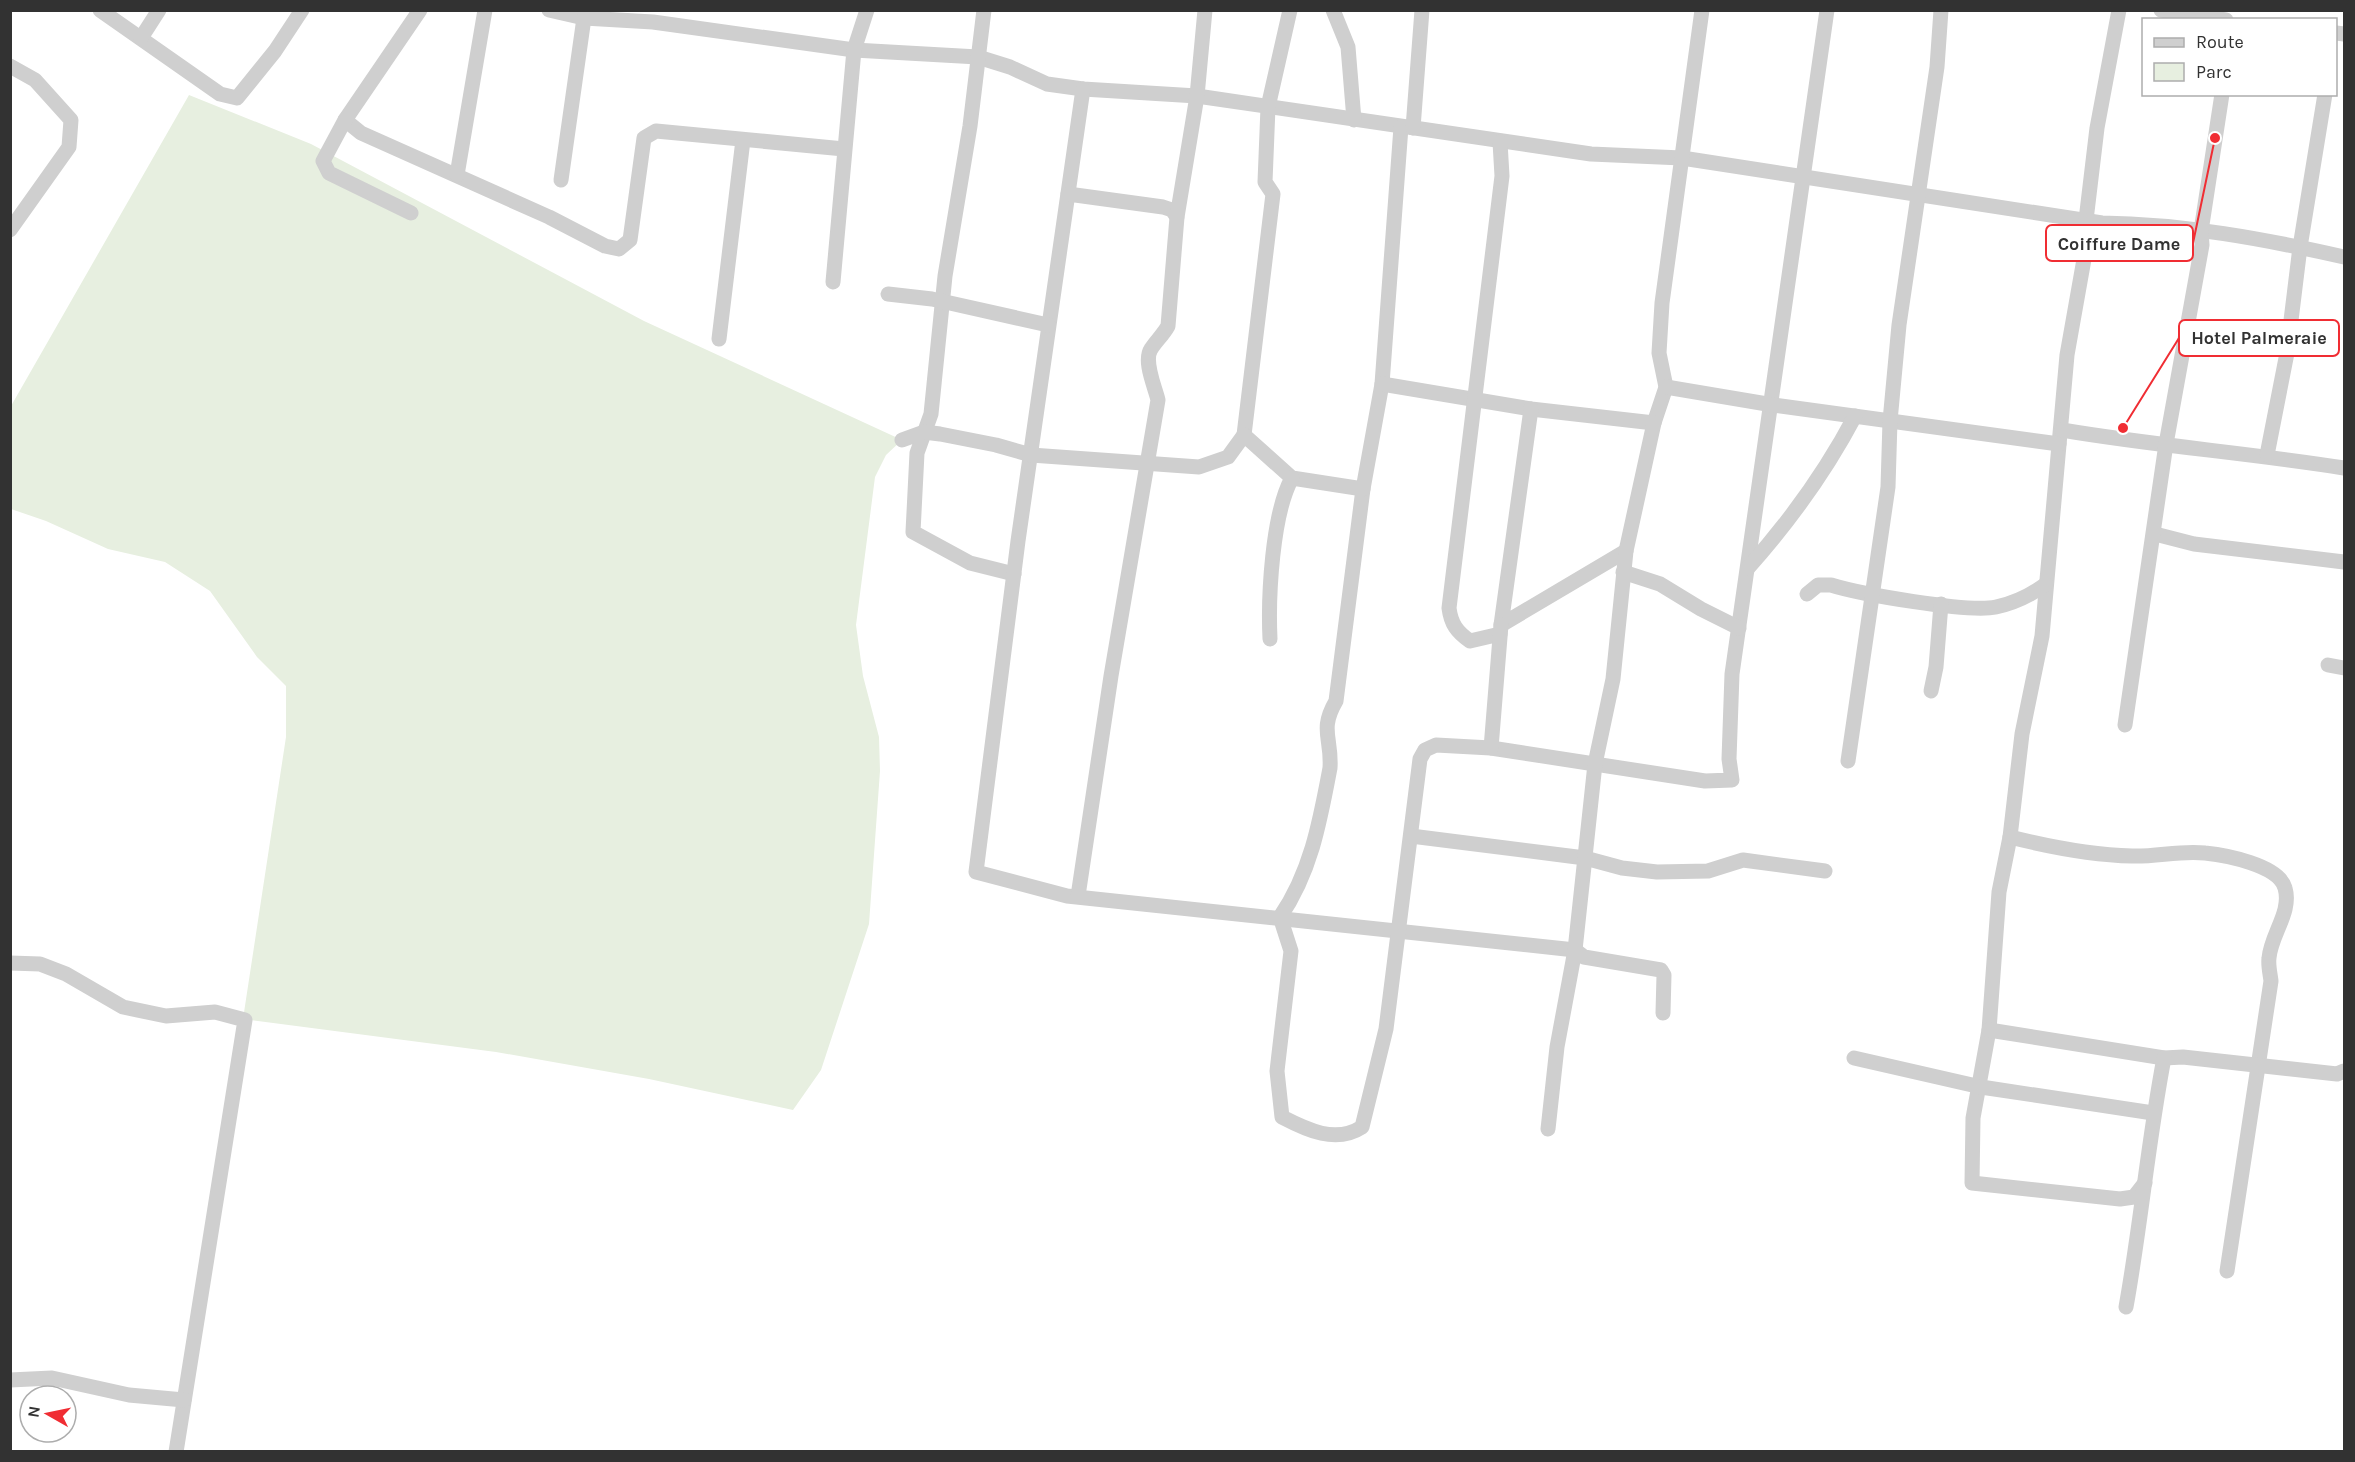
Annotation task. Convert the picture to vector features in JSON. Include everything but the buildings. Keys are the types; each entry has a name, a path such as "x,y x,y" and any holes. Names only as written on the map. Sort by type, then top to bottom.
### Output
{"street":[{"path":"100,10 220,94 237,98 302,10"},
{"path":"141,38 159,10"},
{"path":"411,213 329,173 323,161 345,120 420,10"},
{"path":"457,176 485,10"},
{"path":"549,10 584,18 653,22 854,50 978,57 1010,67 1047,84 1083,89 1197,96 1591,154 1682,158 2086,220 2139,223 2201,231 2300,247 2344,257"},
{"path":"833,282 854,50 867,10"},
{"path":"984,10 942,302 931,414 917,453 913,532 970,563 1014,574"},
{"path":"1078,896 1111,676 1158,400 1148,361 1151,349 1160,340 1168,326 1177,217 1197,96 1205,10"},
{"path":"902,440 924,432 961,436 1031,455 1199,467 1228,457 1244,435 1273,194 1265,182 1268,107 1290,10"},
{"path":"1332,10 1348,47 1354,120"},
{"path":"1280,918 1296,894 1308,867 1331,754 1325,722 1336,701 1363,489 1382,384 1407,128 1422,10"},
{"path":"1548,1130 1557,1047 1575,950 1595,764 1613,679 1626,551 1654,423 1666,387 1659,352 1662,303 1702,10"},
{"path":"1280,918 1291,951 1277,1071 1282,1117 1308,1131 1339,1135 1352,1134 1362,1127 1386,1029 1420,759 1425,750 1436,745 1491,748 1705,781 1732,780 1729,759 1732,674 1773,405 1827,10"},
{"path":"1848,761 1888,487 1890,421 1909,246 1920,195 1937,67 1941,10"},
{"path":"2119,10 2097,128 2086,220 2086,248 2070,331 2042,636 2022,734 2010,837 1999,892 1989,1030 1981,1087 1973,1118 1972,1183 2120,1199 2134,1197 2145,1183"},
{"path":"2161,10 2213,18"},
{"path":"561,180 584,18"},
{"path":"10,66 35,80 71,120 69,147 10,230"},
{"path":"1083,89 1048,325 976,872 1067,896 1575,950 1584,957 1661,970 1664,975 1663,1013"},
{"path":"2125,725 2155,534 2166,444 2202,245 2201,231 2222,96"},
{"path":"2267,455 2287,352 2300,247 2325,96"},
{"path":"345,120 361,133 549,217 605,246 619,249 630,240 644,138 656,131 844,149"},
{"path":"719,339 743,140"},
{"path":"1500,142 1502,176 1449,608 1451,621 1459,634 1470,641 1501,629 1626,551"},
{"path":"1068,194 1163,207 1172,210 1177,217"},
{"path":"888,294 942,302 1048,325"},
{"path":"1382,384 1474,398 1531,410 1654,423"},
{"path":"1666,387 1890,421 2060,437 2166,444 2267,455 2344,468"},
{"path":"1491,748 1501,629 1531,410"},
{"path":"1748,568 1777,536 1826,466 1855,416"},
{"path":"1244,435 1292,478 1363,489"},
{"path":"1269,639 1268,605 1277,518 1292,478"},
{"path":"2155,534 2194,544 2344,562"},
{"path":"1623,572 1660,584 1701,609 1739,628"},
{"path":"1807,594 1818,585 1831,585 1941,604 1994,608 2031,595 2046,584"},
{"path":"1931,691 1936,667 1941,604"},
{"path":"2328,665 2344,668"},
{"path":"1411,836 1585,858 1622,868 1657,872 1708,871 1743,860 1825,871"},
{"path":"2010,837 2058,849 2132,856 2204,852 2263,866 2285,885 2287,896 2283,916 2274,935 2269,957 2271,981 2227,1271"},
{"path":"10,963 40,964 66,974 123,1008 166,1016 215,1012 231,1014 245,1020 176,1452"},
{"path":"1989,1030 2148,1054 2164,1059 2183,1057 2337,1074 2344,1071"},
{"path":"1854,1058 1981,1087 2153,1113"},
{"path":"2126,1307 2153,1113 2164,1059"},
{"path":"10,1380 52,1378 129,1395 184,1400"}],"green space":[{"path":"189,95 311,144 644,321 902,440 886,455 875,477 856,625 863,676 879,737 880,771 869,924 821,1070 793,1110 649,1079 496,1052 243,1019 286,737 286,686 257,657 210,591 165,562 108,549 46,521 11,509 11,406"}],"place":[{"name":"Coiffure Dame","path":"2215,138"},
{"name":"Hotel Palmeraie","path":"2123,428"}]}
